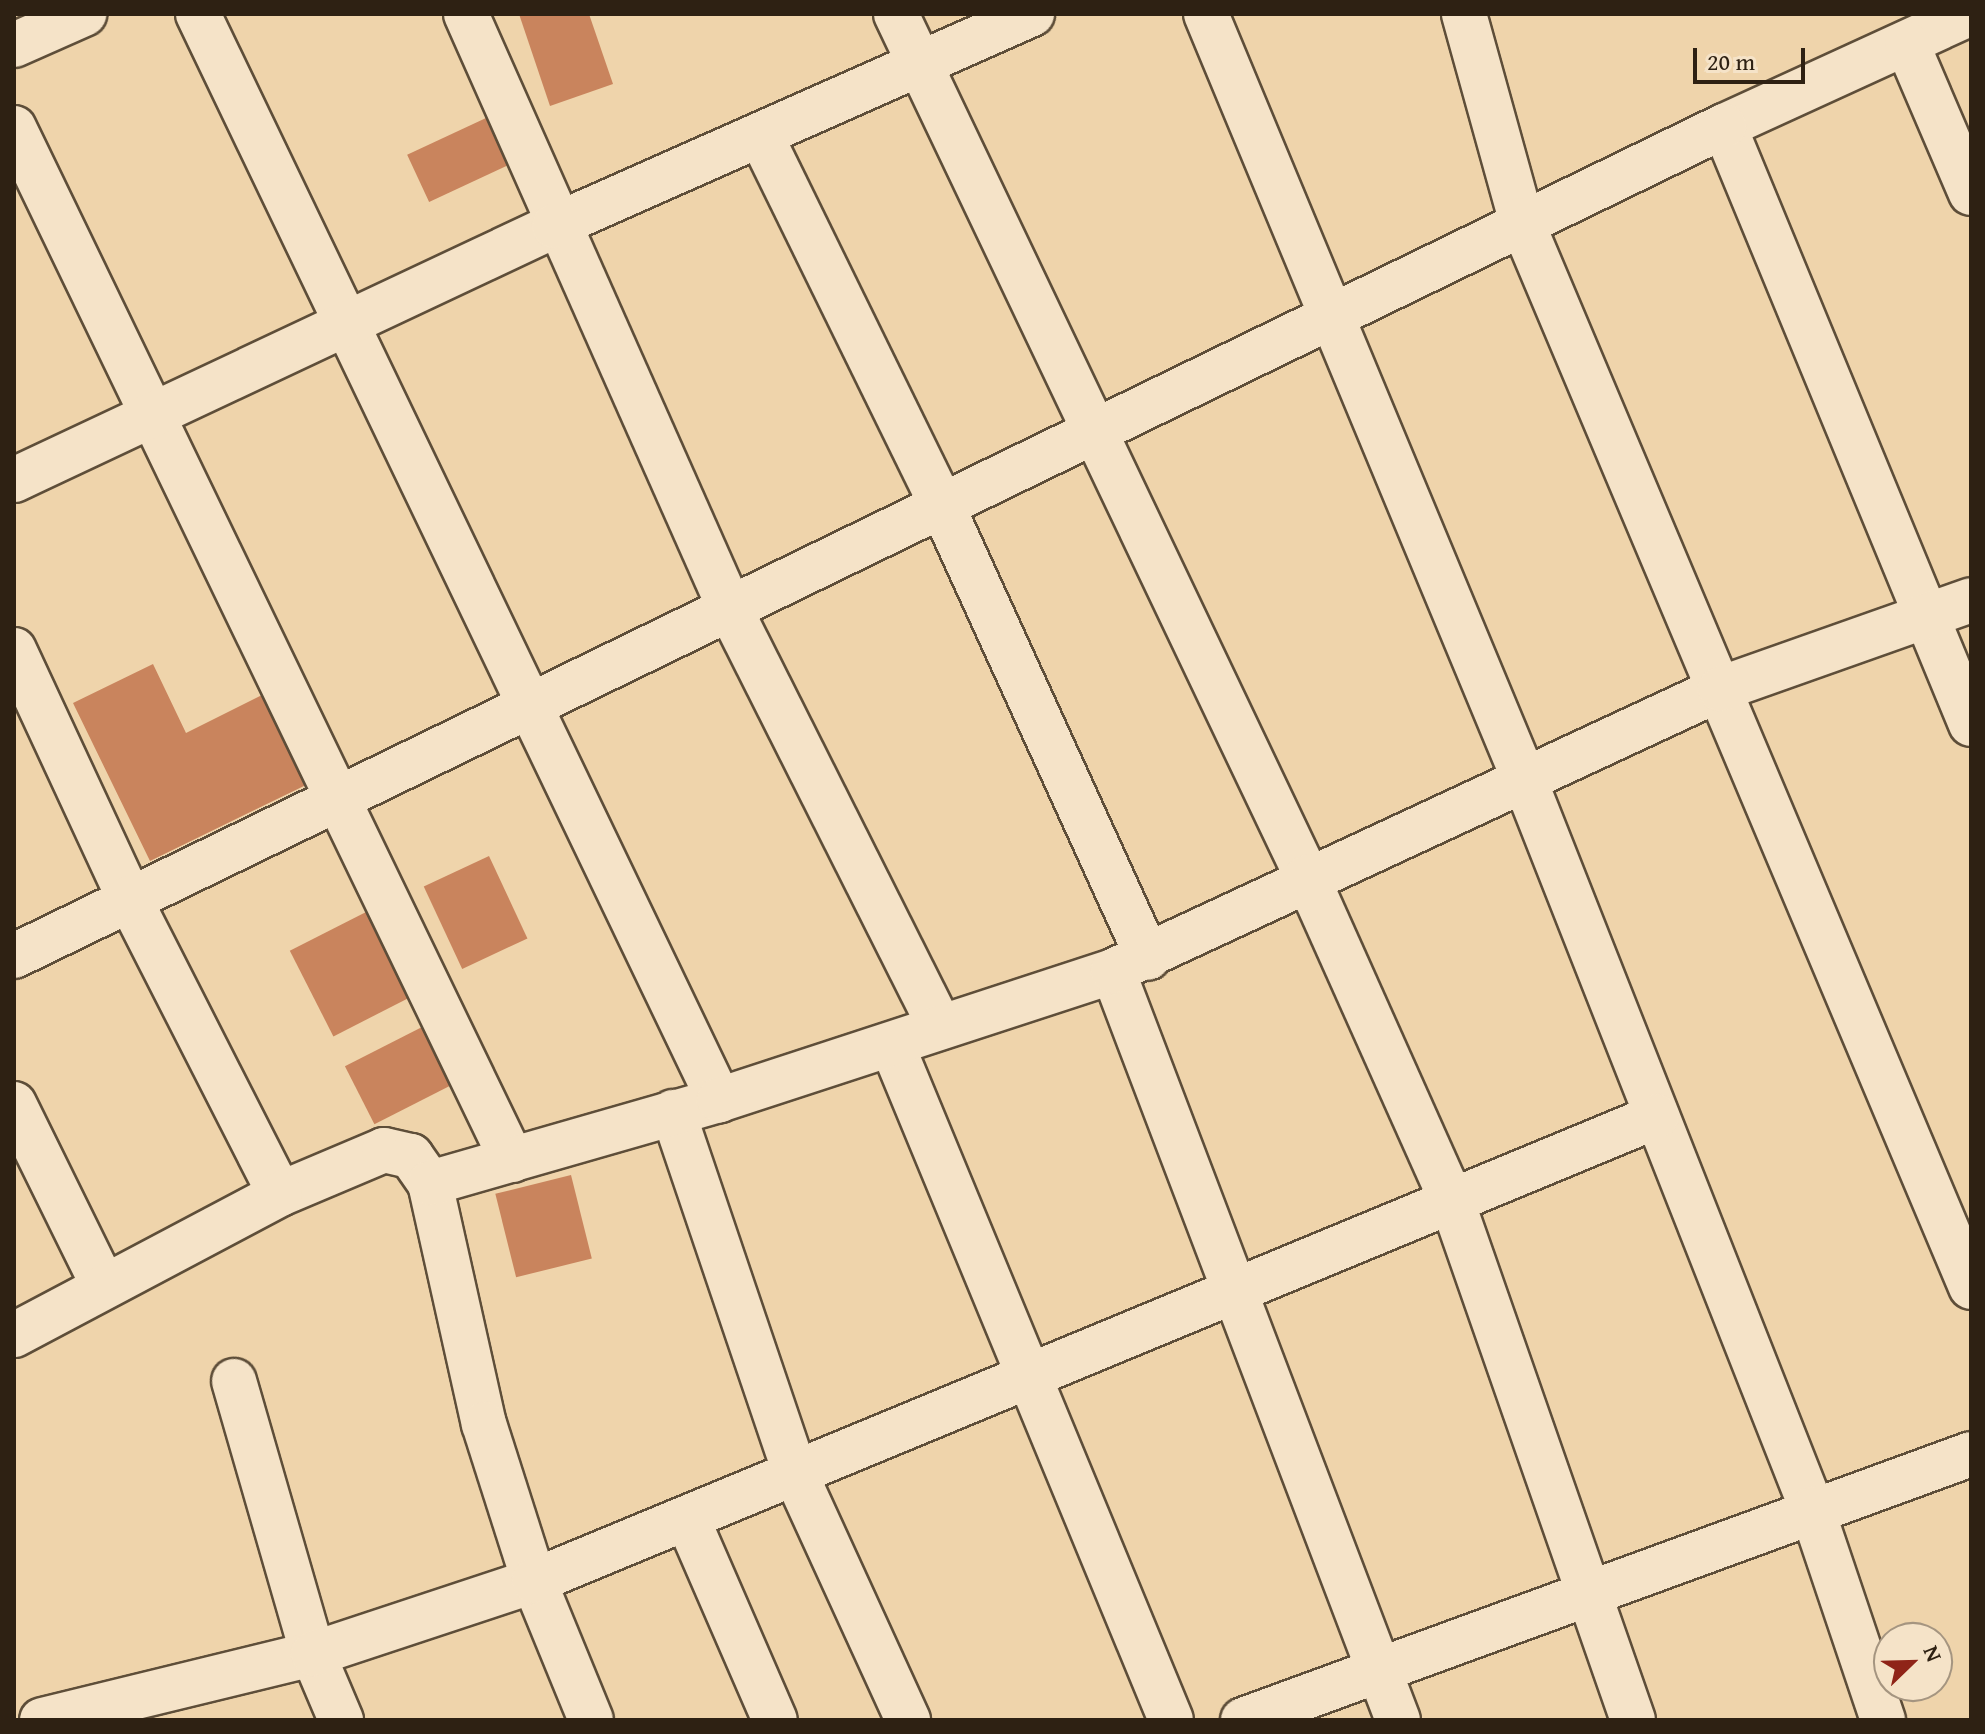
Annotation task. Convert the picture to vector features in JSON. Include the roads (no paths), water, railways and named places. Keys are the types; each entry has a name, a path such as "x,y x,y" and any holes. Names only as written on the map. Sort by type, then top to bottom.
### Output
{"street":[{"path":"14,45 84,14"},
{"path":"198,14 346,329 719,1100"},
{"path":"466,14 554,226 732,613 940,1027"},
{"path":"896,14 1099,434 1307,877 1453,1204 1633,1720"},
{"path":"14,480 346,329 554,226 1032,14"},
{"path":"1206,14 1334,314 1525,781 1812,1509 1883,1720"},
{"path":"1464,14 1521,220 1971,1287"},
{"path":"14,956 129,898 339,802 944,510 1521,220 1969,14"},
{"path":"1907,44 1971,193"},
{"path":"1724,126 1971,724"},
{"path":"14,128 512,1160"},
{"path":"761,136 944,510 1130,964 1235,1291 1398,1720"},
{"path":"430,1183 719,1100 1130,964 1307,877 1525,781 1720,689 1928,619 1971,600"},
{"path":"14,650 129,898 280,1194"},
{"path":"892,1045 1023,1376 1171,1720"},
{"path":"14,1104 103,1285"},
{"path":"673,1112 795,1473 908,1720"},
{"path":"42,1720 98,1713 313,1654 534,1581 1023,1376 1453,1204 1657,1116"},
{"path":"14,1335 103,1285 280,1194 384,1150 411,1156 430,1183 484,1424 534,1581 591,1720"},
{"path":"234,1381 313,1654 341,1720"},
{"path":"1243,1720 1378,1667 1589,1594 1812,1509 1971,1454"},
{"path":"687,1518 775,1720"}]}
